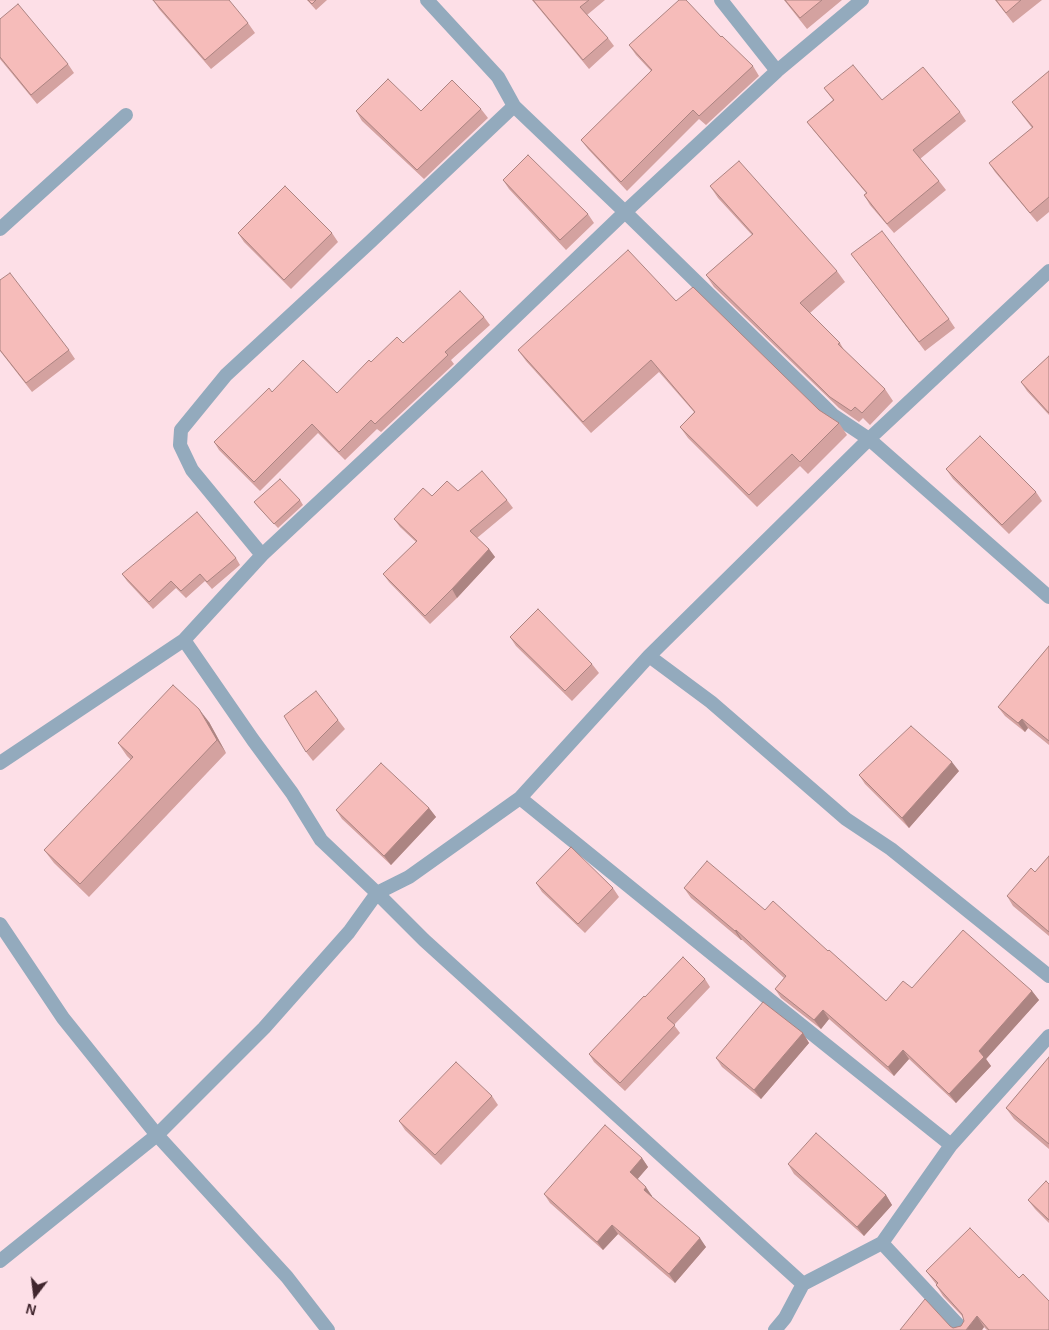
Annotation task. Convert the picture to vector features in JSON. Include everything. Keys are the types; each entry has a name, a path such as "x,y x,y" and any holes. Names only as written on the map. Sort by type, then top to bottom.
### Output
{"street":[{"path":"427,0 498,77 514,106 833,415 869,440 1049,597"},
{"path":"721,0 777,72"},
{"path":"0,763 184,640 262,555 625,212 777,72 862,0"},
{"path":"262,555 192,470 180,445 180,430 226,375 514,106"},
{"path":"0,229 126,116"},
{"path":"0,1261 157,1135 264,1028 349,932 377,893 409,877 520,798 649,656 869,440 1049,271"},
{"path":"184,640 292,793 321,840 424,940 803,1284"},
{"path":"649,656 711,702 846,818 891,849 1049,976"},
{"path":"520,798 952,1145"},
{"path":"0,924 63,1018 157,1135 287,1277 328,1330"},
{"path":"775,1330 785,1318 803,1284 882,1243 952,1145 1049,1036"},
{"path":"882,1243 963,1330"}],"building":[{"path":"153,0 229,0 248,23 205,60"},
{"path":"308,0 316,0 312,4"},
{"path":"533,0 589,0 580,7 608,38 583,60"},
{"path":"679,0 686,0 721,37 753,66 699,116 693,110 621,182 581,140 652,70 629,45"},
{"path":"785,0 822,0 800,18"},
{"path":"996,0 1021,0 1006,13"},
{"path":"18,4 68,64 31,95 0,57 0,19"},
{"path":"853,65 882,100 923,67 960,112 913,150 939,181 887,224 864,195 867,193 807,122 834,100 824,88"},
{"path":"1049,71 1049,197 1030,213 989,163 1033,127 1012,102"},
{"path":"388,79 421,111 452,80 481,109 417,170 356,111"},
{"path":"528,155 588,214 560,240 503,180"},
{"path":"739,161 837,271 800,303 840,343 838,344 885,389 862,413 855,407 851,411 830,397 706,275 753,234 710,186"},
{"path":"285,186 332,233 284,280 238,233"},
{"path":"882,231 949,319 919,342 851,254"},
{"path":"628,250 676,301 693,287 819,410 839,423 800,462 792,454 749,495 680,427 695,412 651,360 583,422 518,350"},
{"path":"10,273 69,350 26,383 0,350 0,280"},
{"path":"460,291 484,317 445,352 448,355 375,424 371,420 339,452 312,424 254,482 214,442 269,388 272,392 303,360 337,393 369,360 371,362 397,337 403,343"},
{"path":"1049,356 1049,413 1021,382"},
{"path":"980,436 1036,492 1002,525 946,469"},
{"path":"482,471 507,500 470,531 489,549 425,616 383,574 417,541 394,519 423,488 432,496 447,481 458,491"},
{"path":"280,479 300,500 274,524 254,502"},
{"path":"197,512 236,558 207,582 200,574 181,591 171,581 149,602 122,574"},
{"path":"538,609 592,664 565,691 510,637"},
{"path":"1049,646 1049,741 1022,719 1018,723 998,707"},
{"path":"173,685 199,709 217,740 80,884 44,850 133,757 118,743"},
{"path":"316,691 338,720 306,752 284,716"},
{"path":"911,726 952,762 902,818 859,775"},
{"path":"381,763 429,808 384,856 336,810"},
{"path":"571,847 613,888 578,924 536,883"},
{"path":"1049,856 1049,932 1007,896 1031,868 1035,872"},
{"path":"707,861 765,910 773,901 886,1001 903,981 912,988 963,930 1032,991 979,1051 984,1057 949,1094 903,1050 888,1067 823,1010 814,1020 775,989 786,976 736,930 684,888"},
{"path":"683,957 705,979 667,1018 675,1025 620,1083 589,1054"},
{"path":"763,1002 803,1033 754,1090 716,1058"},
{"path":"1049,1057 1049,1144 1006,1108"},
{"path":"456,1062 492,1096 435,1155 399,1121"},
{"path":"605,1125 642,1158 630,1172 646,1187 644,1190 700,1238 669,1274 612,1225 597,1242 544,1194"},
{"path":"816,1133 886,1195 857,1227 788,1164"},
{"path":"1046,1181 1049,1184 1049,1220 1028,1200"},
{"path":"970,1228 1019,1278 1023,1274 1049,1301 1049,1330 989,1330 977,1316 966,1330 900,1330 925,1299 950,1326 953,1328 961,1326 964,1321 962,1314 926,1271"}]}
